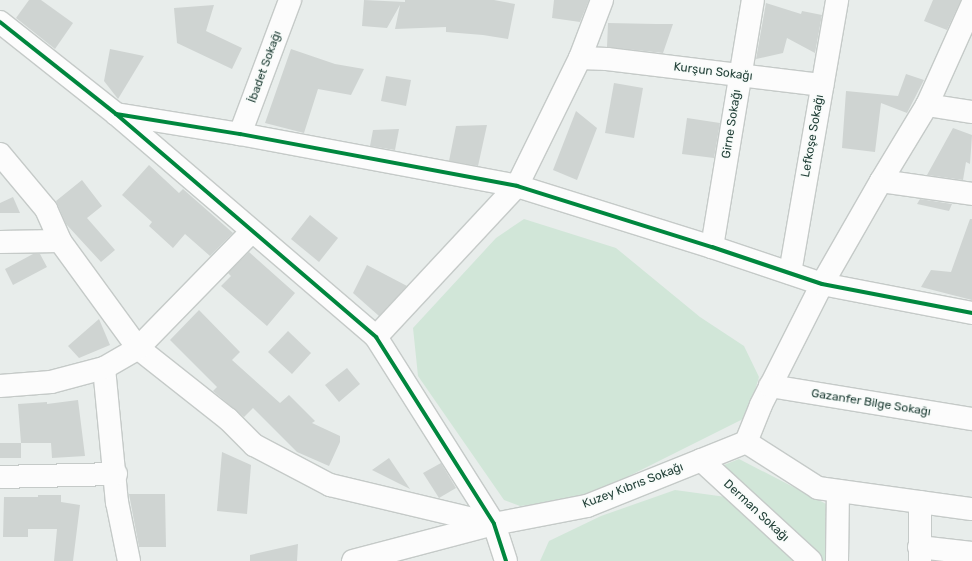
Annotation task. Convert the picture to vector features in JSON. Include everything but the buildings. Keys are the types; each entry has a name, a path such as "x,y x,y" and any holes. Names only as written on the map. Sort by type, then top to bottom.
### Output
{"street":[{"name":"İbadet Sokağı","path":"240,134 290,0"},
{"path":"376,337 517,186 580,58 602,0"},
{"name":"Girne Sokağı","path":"712,247 753,0"},
{"name":"Lefkoşe Sokağı","path":"790,273 836,0"},
{"path":"972,6 926,105 881,180 822,284 770,386 746,442 818,488 972,509"},
{"path":"0,22 116,114 376,337 494,524 506,561"},
{"name":"Kurşun Sokağı","path":"580,58 615,60 822,85"},
{"path":"926,105 972,112"},
{"path":"116,114 240,134 517,186 712,247 822,284 972,313"},
{"path":"0,154 46,209 60,242 138,348 228,419 254,445 330,485 494,524"},
{"path":"881,180 972,194"},
{"path":"0,386 51,382 104,368 138,348 252,231"},
{"path":"0,242 60,242"},
{"path":"104,368 116,474 117,502 128,561"},
{"name":"Gazanfer Bilge Sokağı","path":"770,386 972,419"},
{"name":"Kuzey Kıbrıs Sokağı","path":"353,561 494,524 587,506 746,442"},
{"name":"Derman Sokağı","path":"701,460 811,561"},
{"path":"0,477 116,474"},
{"path":"837,561 838,491"},
{"path":"920,502 919,554 972,553"}],"green space":[{"path":"524,219 616,248 700,317 744,346 759,377 747,417 609,486 571,500 520,506 504,500 418,376 413,328 496,238"},
{"path":"739,459 832,507 827,561 823,561 719,467"},
{"path":"675,490 726,497 807,561 540,561 549,541 601,516"}],"cycle path":[{"path":"0,22 116,114 376,337 494,524 506,561"},
{"path":"116,114 240,134 517,186 712,247 822,284 972,313"}]}
